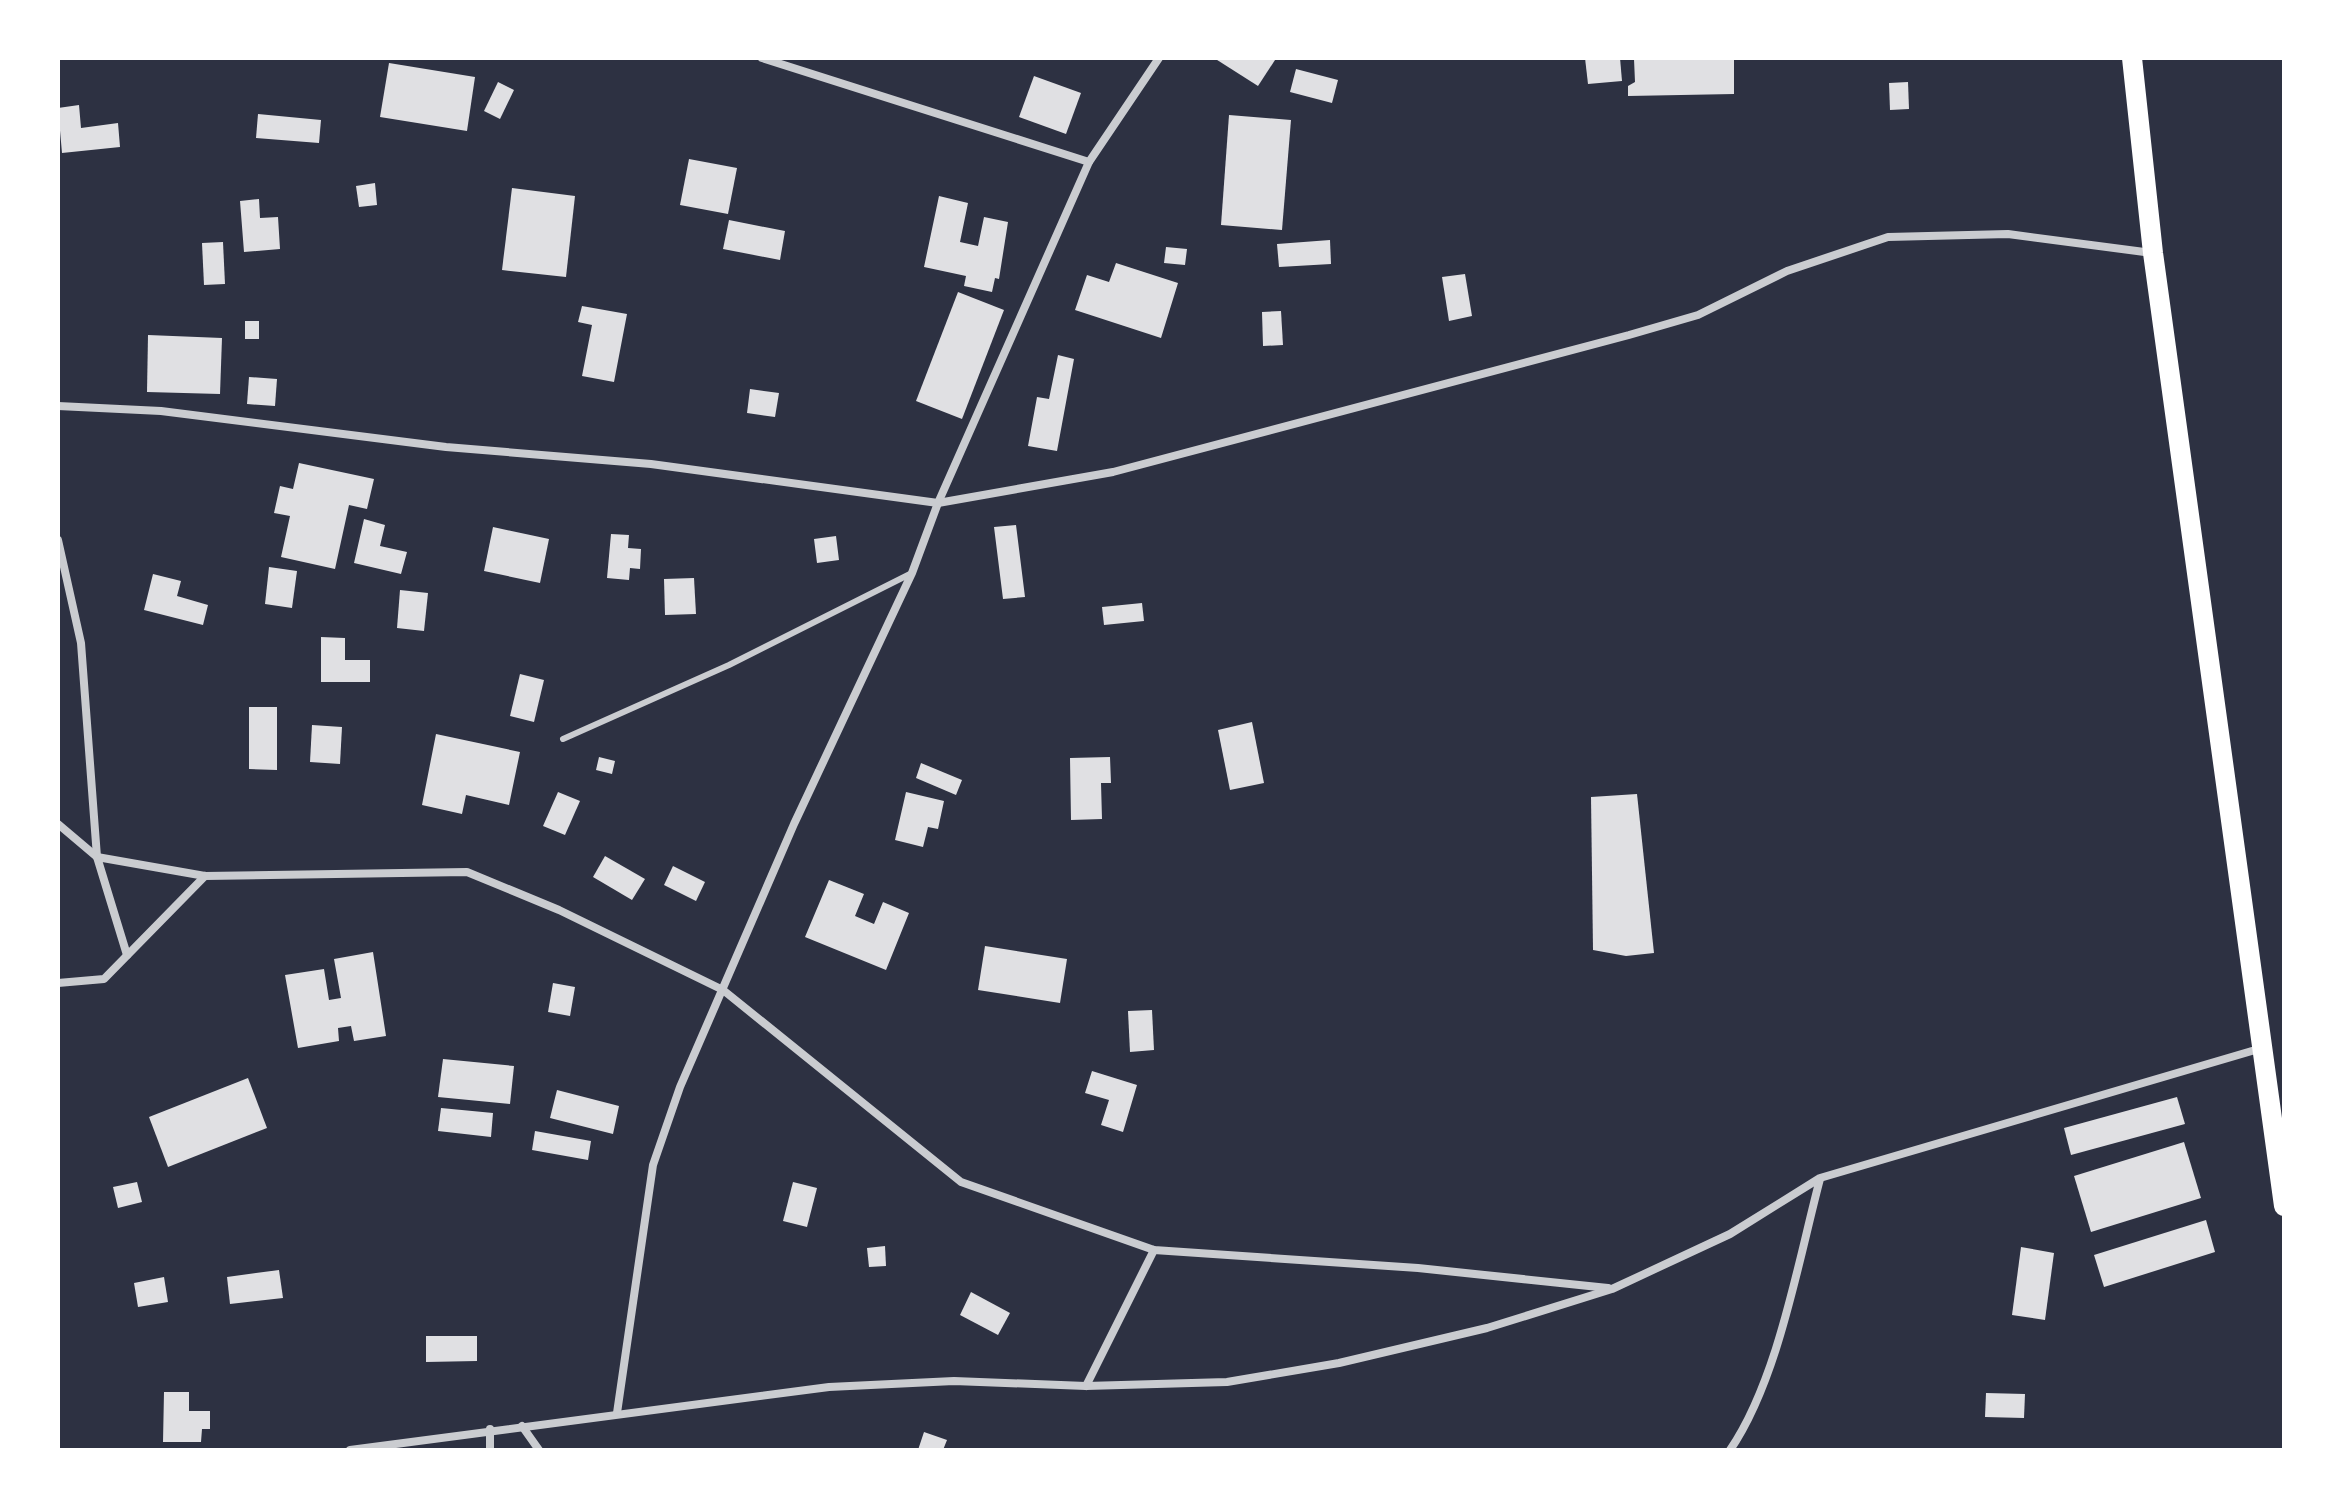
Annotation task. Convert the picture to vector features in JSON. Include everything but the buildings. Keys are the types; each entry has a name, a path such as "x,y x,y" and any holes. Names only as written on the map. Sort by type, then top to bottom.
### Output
{"main road":[{"path":"2135,60 2153,253 2284,1206"}],"street":[{"path":"762,58 1089,162"},
{"path":"617,1413 653,1165 680,1087 794,824 912,573 938,503 1089,162 1159,58"},
{"path":"58,406 161,411 446,447 651,464 938,503 1113,472 1629,335 1698,315 1787,271 1888,237 2008,234 2153,253"},
{"path":"58,540 81,643 97,857 127,955"},
{"path":"58,824 97,857 205,876 467,872 559,910 723,990 961,1182 1154,1250 1418,1268 1612,1289"},
{"path":"58,983 104,979 205,876"},
{"path":"350,1450 490,1429 829,1387 954,1381 1086,1386 1227,1382 1339,1363 1487,1328 1612,1289 1730,1234 1820,1178 2262,1048"},
{"path":"1730,1450 1741,1433 1775,1348 1820,1178"},
{"path":"1086,1386 1154,1250"},
{"path":"522,1426 539,1450"},
{"path":"490,1429 490,1450"}],"lane":[{"path":"563,739 729,665 912,573"}]}
